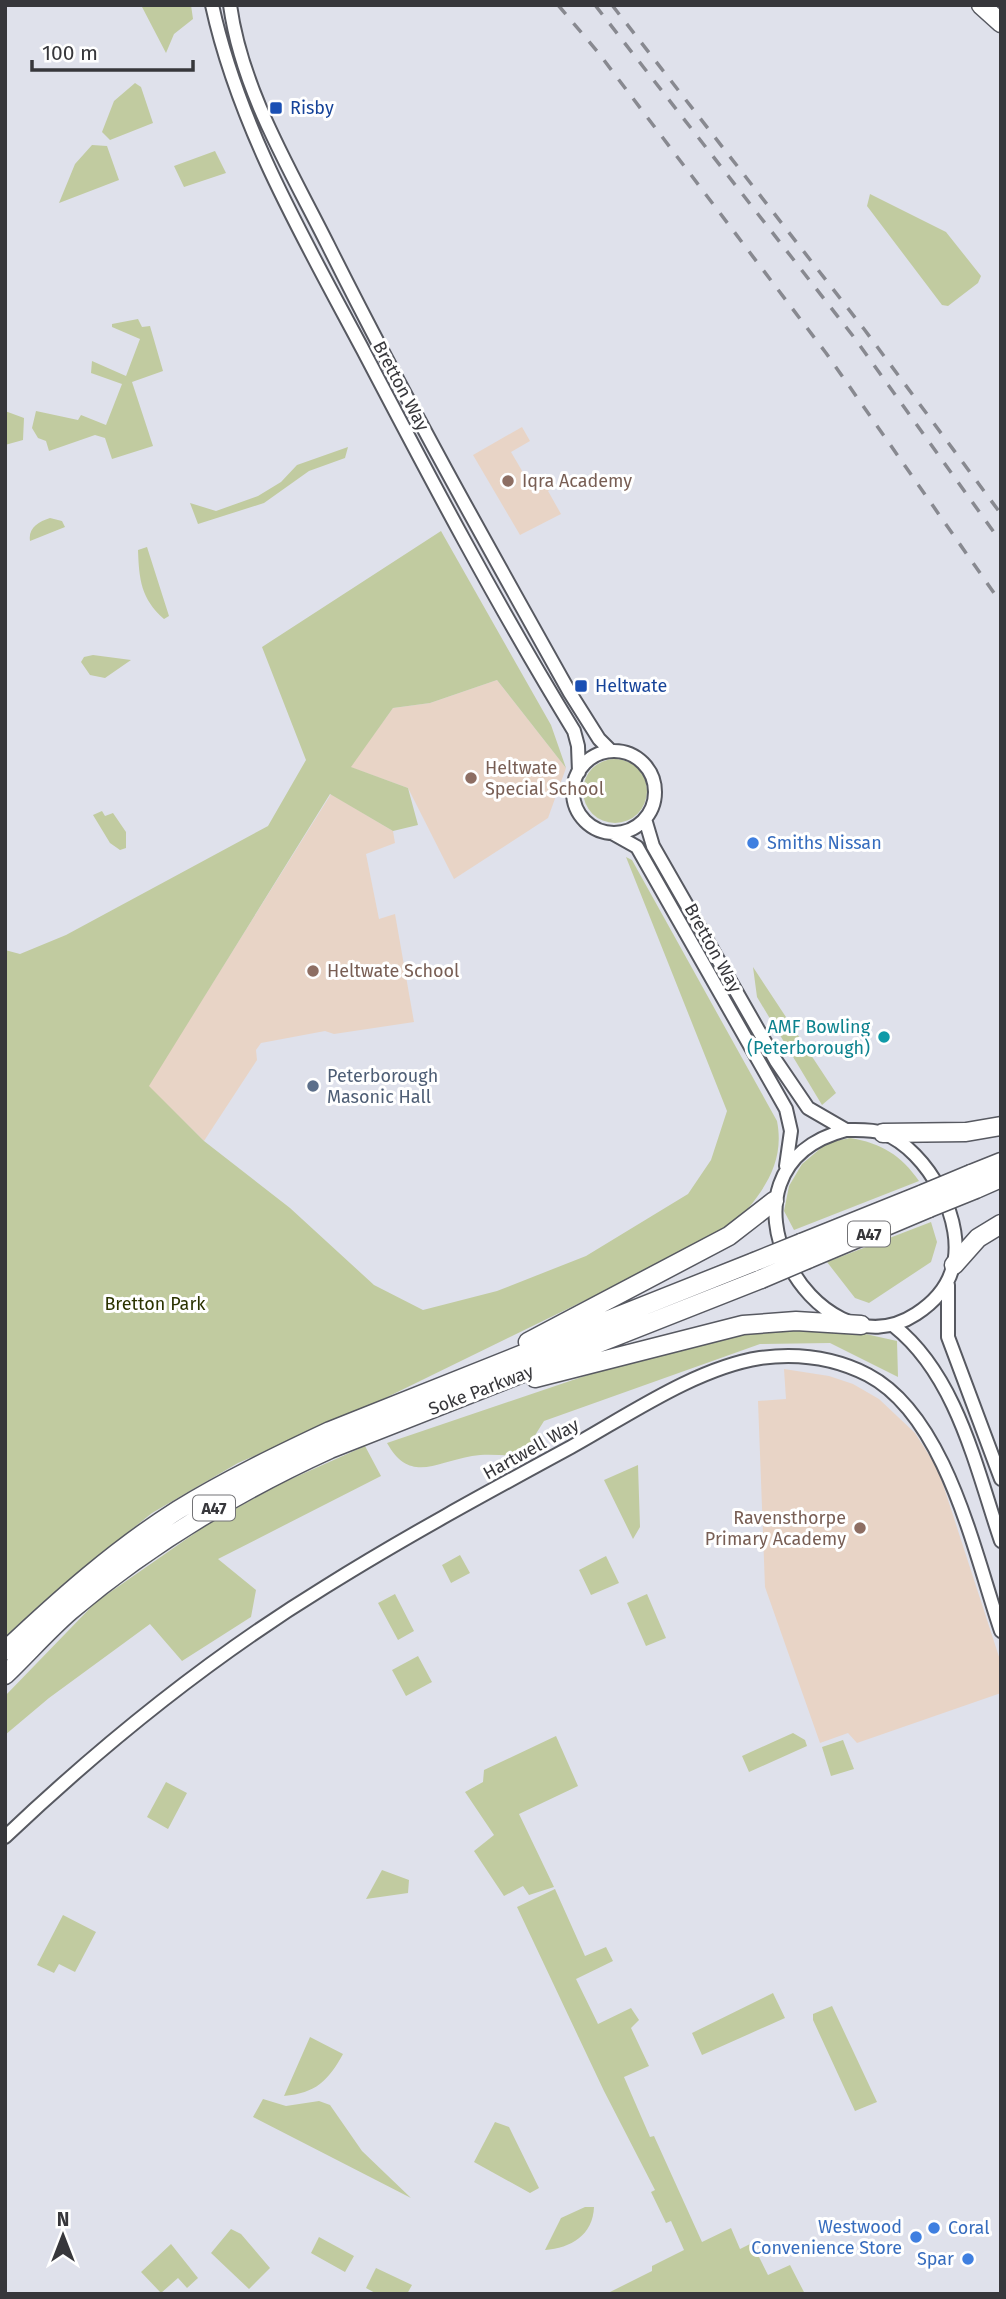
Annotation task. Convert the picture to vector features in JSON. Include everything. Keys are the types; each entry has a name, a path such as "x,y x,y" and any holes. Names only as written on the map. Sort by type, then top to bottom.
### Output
{"highway":[{"path":"981,5 1001,23"},
{"path":"994,5 1001,11"},
{"path":"883,1133 966,1132 1001,1126"},
{"name":"Soke Parkway","path":"5,1675 69,1612 191,1521 263,1480 330,1449 458,1399 973,1181 1001,1162"},
{"name":"Soke Parkway","path":"973,1181 1001,1178"},
{"name":"A47","path":"435,1390 729,1236 774,1201"},
{"path":"954,1265 978,1238 1001,1224"},
{"name":"Soke Parkway","path":"5,1651 55,1603 127,1545 179,1510 269,1460 330,1431 435,1390 757,1271"},
{"name":"A47","path":"458,1399 743,1325 796,1321 861,1325"}],"street":[{"name":"Bretton Way","path":"212,5 221,46 244,108 288,208 449,513 574,731 578,746 579,772"},
{"name":"Bretton Way","path":"230,5 244,65 265,119 386,360 570,694 599,739 611,751"},
{"path":"611,751 634,757 651,775 654,798 645,819 624,832 612,833 592,827 576,806 573,793 579,772 596,756 611,751"},
{"name":"Bretton Way","path":"645,819 653,846 776,1061 807,1108 846,1130"},
{"name":"Bretton Way","path":"612,833 637,847 786,1109 791,1131 786,1170"},
{"path":"948,1285 928,1306 894,1326 861,1325 824,1310 799,1283 785,1255 776,1227 774,1201 786,1170 800,1150 821,1136 846,1130 883,1133 914,1154 933,1177 948,1206 954,1234 954,1265 948,1285 948,1337 1001,1479"},
{"path":"894,1326 913,1341 935,1368 969,1447 1001,1541"},
{"name":"Hartwell Way","path":"5,1837 131,1727 228,1654 325,1587 479,1497 652,1402 722,1368 759,1358 794,1356 831,1360 869,1376 900,1396 943,1461 1001,1631"}],"shaded area":[{"name":"Iqra Academy","path":"522,427 530,441 511,452 528,481 536,477 541,485 550,480 554,487 548,491 561,514 520,535 473,455"},
{"name":"Heltwate Special School","path":"497,680 566,768 548,818 454,879 408,788 350,767 393,708 430,703"},
{"name":"Heltwate School","path":"331,794 393,831 395,843 366,854 379,919 395,914 414,1022 334,1034 325,1031 261,1043 256,1050 257,1060 204,1141 148,1086"},
{"name":"Ravensthorpe Primary Academy","path":"784,1369 829,1376 853,1384 879,1399 915,1433 938,1469 1001,1663 1001,1693 857,1743 848,1733 820,1743 765,1587 758,1401 786,1399"}],"green space":[{"path":"141,5 191,5 193,19 174,34 166,53"},
{"path":"135,83 141,87 153,123 110,140 102,132 114,101"},
{"path":"92,145 107,146 119,180 59,203 75,164"},
{"path":"215,151 226,173 184,187 174,166"},
{"path":"870,194 946,232 981,276 978,283 948,306 942,305 867,206"},
{"path":"138,319 142,327 150,326 163,371 132,382 153,446 112,459 105,438 95,435 49,451 46,441 38,438 32,428 36,411 78,420 81,415 106,425 122,384 91,373 92,361 126,376 140,339 112,327 112,324"},
{"path":"5,411 24,418 23,440 5,445"},
{"path":"348,447 345,458 309,471 264,503 198,524 190,503 216,511 258,496 281,482 297,465"},
{"path":"50,518 62,521 65,527 30,541 35,526"},
{"name":"Bretton Park","path":"441,531 551,725 566,768 497,680 430,703 393,708 351,767 408,788 418,825 393,831 330,794 149,1086 204,1141 290,1208 374,1285 423,1310 497,1291 586,1256 688,1194 711,1160 727,1111 626,857 632,860 777,1121 779,1138 774,1167 760,1193 729,1230 373,1404 238,1463 152,1513 64,1584 5,1637 5,950 20,954 66,935 268,826 306,760 262,647"},
{"path":"147,547 169,616 164,619 150,604 143,588 138,550"},
{"path":"93,655 131,660 105,678 90,675 81,662 84,657"},
{"path":"615,759 638,768 647,791 638,814 615,823 592,814 583,791 592,768"},
{"path":"102,811 105,816 113,813 126,832 126,848 120,850 110,843 93,815"},
{"path":"753,967 836,1093 822,1105 757,997"},
{"path":"850,1138 881,1147 905,1164 919,1181 794,1230 784,1211 789,1186 802,1164 827,1143"},
{"path":"931,1222 937,1242 931,1262 869,1303 855,1298 827,1262"},
{"path":"834,1327 897,1341 898,1377 830,1343 760,1344 544,1421 522,1456 478,1455 415,1467 396,1456 387,1443 626,1362 731,1333"},
{"path":"365,1446 381,1476 218,1559 256,1590 251,1617 182,1661 150,1624 49,1698 5,1735 5,1696 96,1602 208,1524 280,1484"},
{"path":"638,1465 640,1527 633,1539 604,1480"},
{"path":"460,1555 470,1573 451,1583 442,1565"},
{"path":"606,1556 619,1583 591,1595 579,1570"},
{"path":"395,1594 414,1631 398,1640 378,1603"},
{"path":"647,1594 666,1638 646,1646 627,1603"},
{"path":"418,1656 432,1682 406,1696 392,1670"},
{"path":"793,1733 805,1740 807,1746 749,1772 742,1756"},
{"path":"556,1736 578,1786 519,1814 554,1887 529,1895 523,1886 504,1896 474,1851 494,1835 465,1792 483,1782 484,1770"},
{"path":"843,1740 854,1769 831,1776 822,1747"},
{"path":"166,1782 187,1793 168,1829 147,1817"},
{"path":"382,1870 409,1880 408,1893 366,1899"},
{"path":"555,1889 585,1956 606,1947 613,1961 576,1979 598,2024 631,2008 639,2020 631,2028 649,2066 624,2077 650,2137 654,2136 702,2242 731,2228 740,2249 752,2243 768,2275 790,2265 805,2294 606,2294 652,2271 652,2266 684,2250 671,2221 666,2223 651,2192 655,2190 604,2091 517,1907"},
{"path":"63,1915 96,1932 75,1972 59,1964 54,1973 37,1965"},
{"path":"773,1993 785,2018 702,2055 692,2033"},
{"path":"832,2006 877,2102 855,2111 813,2020 813,2014"},
{"path":"310,2037 343,2054 332,2072 313,2089 284,2096"},
{"path":"263,2099 286,2106 319,2101 330,2105 362,2151 411,2198 253,2117"},
{"path":"495,2122 509,2127 539,2188 530,2193 474,2162"},
{"path":"585,2207 594,2207 593,2217 585,2232 572,2243 545,2250 561,2218"},
{"path":"231,2229 241,2234 270,2268 249,2289 211,2253"},
{"path":"319,2237 354,2256 345,2272 311,2253"},
{"path":"171,2244 198,2278 187,2288 178,2278 161,2293 141,2272"},
{"path":"376,2268 412,2285 407,2294 377,2294 366,2288"}],"railway":[{"path":"558,5 597,51 826,353 1001,603"},
{"path":"595,5 853,336 1001,542"},
{"path":"612,5 864,329 1001,514"}],"place":[{"name":"Risby","path":"276,108"},
{"name":"Iqra Academy","path":"508,481"},
{"name":"Heltwate","path":"581,686"},
{"name":"Heltwate Special School","path":"471,778"},
{"name":"Smiths Nissan","path":"753,843"},
{"name":"Heltwate School","path":"313,971"},
{"name":"AMF Bowling (Peterborough)","path":"884,1037"},
{"name":"Peterborough Masonic Hall","path":"313,1086"},
{"name":"Ravensthorpe Primary Academy","path":"860,1528"},
{"name":"Coral","path":"934,2228"},
{"name":"Westwood Convenience Store","path":"916,2237"},
{"name":"Spar","path":"968,2259"}]}
